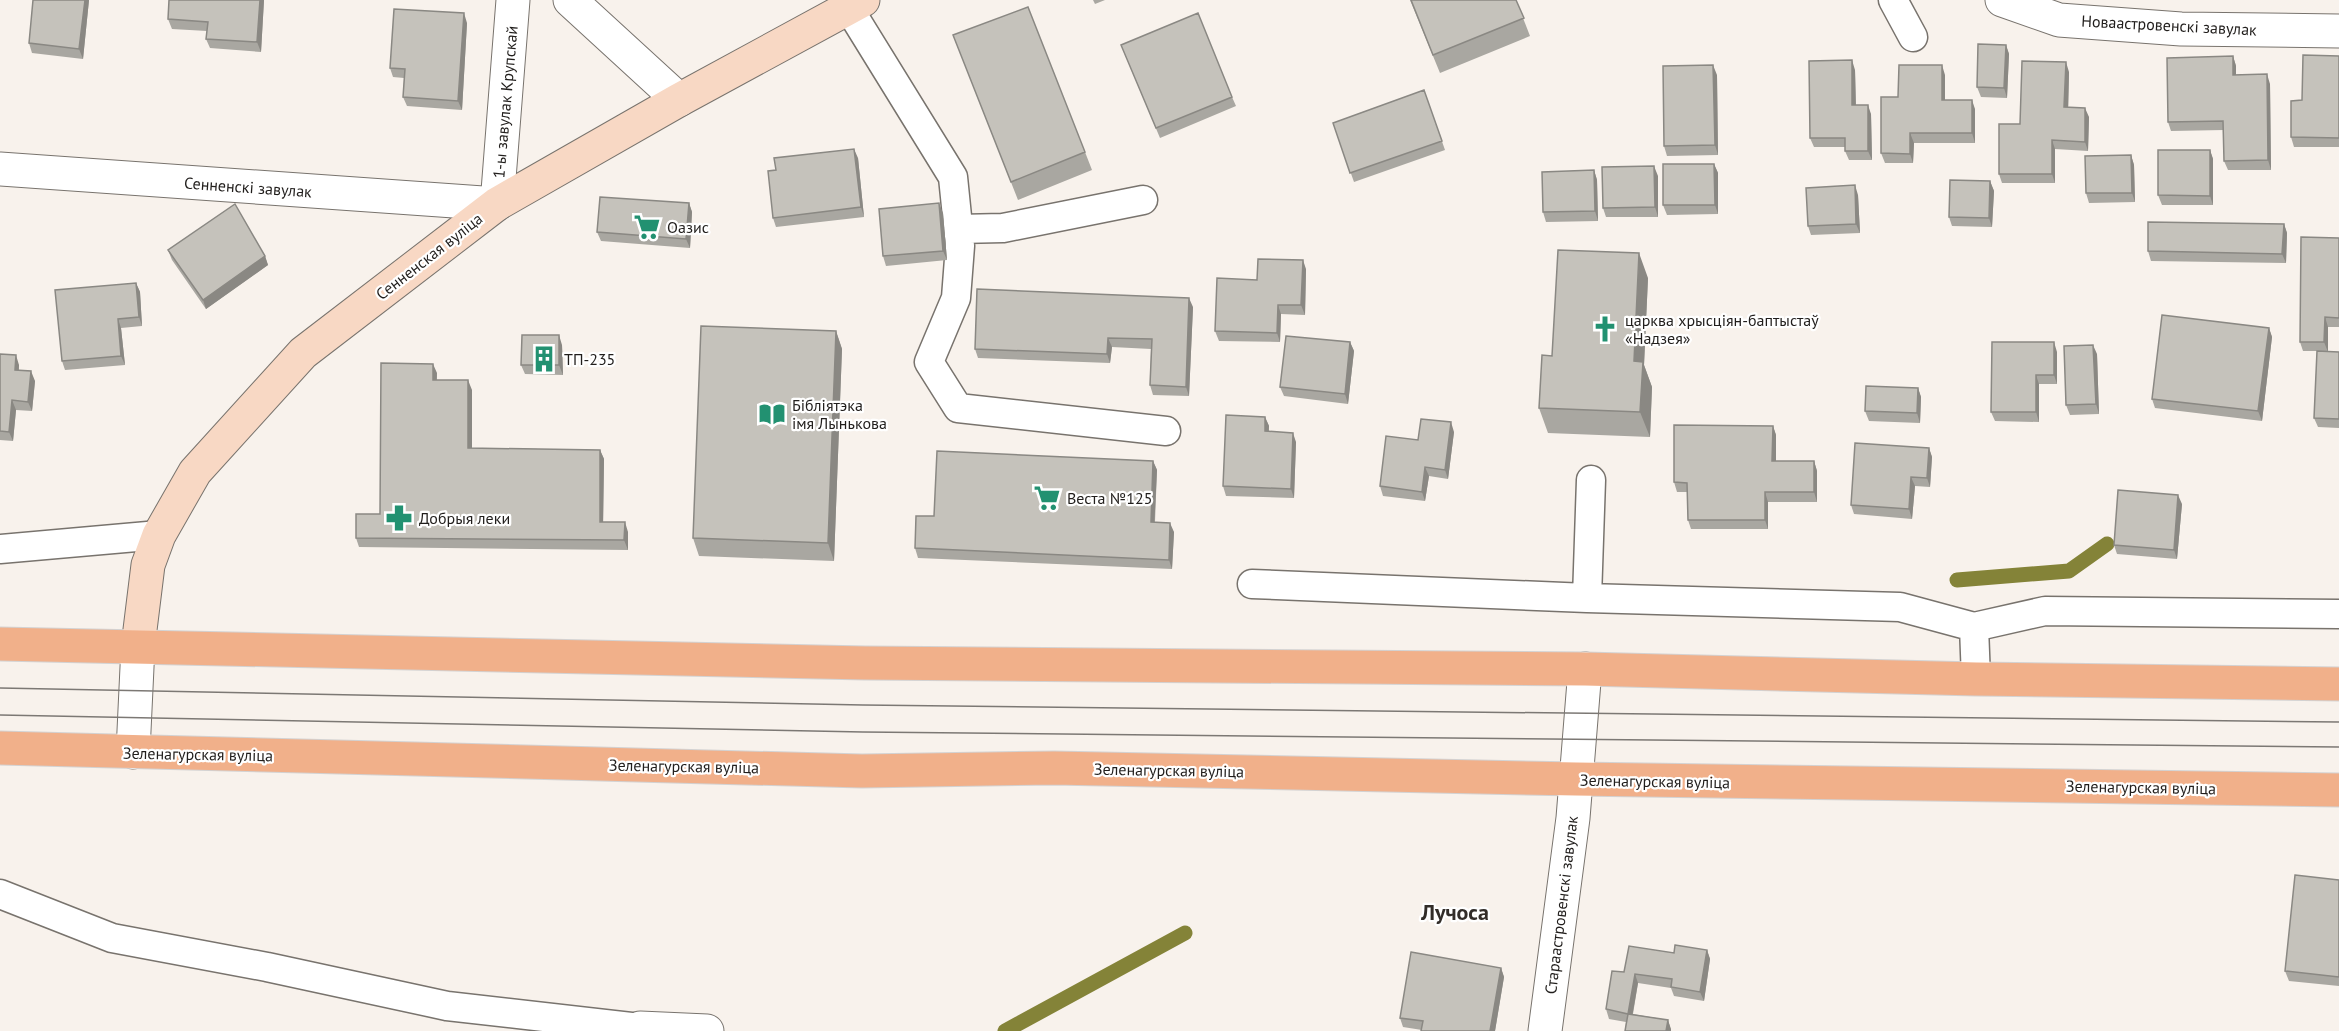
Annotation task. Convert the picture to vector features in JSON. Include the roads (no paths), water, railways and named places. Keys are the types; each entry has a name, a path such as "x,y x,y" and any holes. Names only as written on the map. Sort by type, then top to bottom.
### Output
{"main road":[{"path":"0,644 853,663 1585,669 1976,679 2339,684"},
{"name":"Зеленагурская вуліца","path":"0,748 862,771 1054,768 1576,779 2339,790"}],"street":[{"name":"1-ы завулак Крупскай","path":"496,204 513,0"},
{"path":"570,0 679,100"},
{"name":"Новаастровенскі завулак","path":"2002,0 2059,20 2181,29 2339,31"},
{"name":"Сенненская вуліца","path":"138,646 148,565 159,535 195,472 303,352 496,204 856,3"},
{"name":"Сенненскі завулак","path":"0,169 496,204"},
{"path":"133,752 138,646"},
{"name":"Стараастровенскі завулак","path":"1545,1031 1573,818 1585,669"},
{"path":"639,1029 707,1031"}],"lane":[{"path":"1893,0 1913,37"},
{"path":"856,3 954,177 960,246 957,298 929,362 958,408 1166,431"},
{"path":"958,229 1003,228 1143,200"},
{"path":"1587,598 1591,480"},
{"path":"0,549 159,535"},
{"path":"1252,584 1587,598 1900,607 1974,627 2045,610 2339,614"},
{"path":"1974,627 1976,679"},
{"path":"0,894 112,938 267,967 447,1006 639,1029"}],"waterway":[{"path":"1957,580 2069,571 2107,544"},
{"path":"1005,1031 1185,933"}],"tram line":[{"path":"0,688 863,705 2339,722"},
{"path":"0,715 863,732 2339,747"}],"place":[{"name":"Оазис","path":"647,227"},
{"name":"царква хрысціян-баптыстаў «Надзея»","path":"1605,329"},
{"name":"ТП-235","path":"544,359"},
{"name":"Бібліятэка імя Лынькова","path":"772,414"},
{"name":"Веста №125","path":"1047,498"},
{"name":"Добрыя леки","path":"399,518"}],"district":[{"name":"Лучоса","path":"1455,912"}]}
